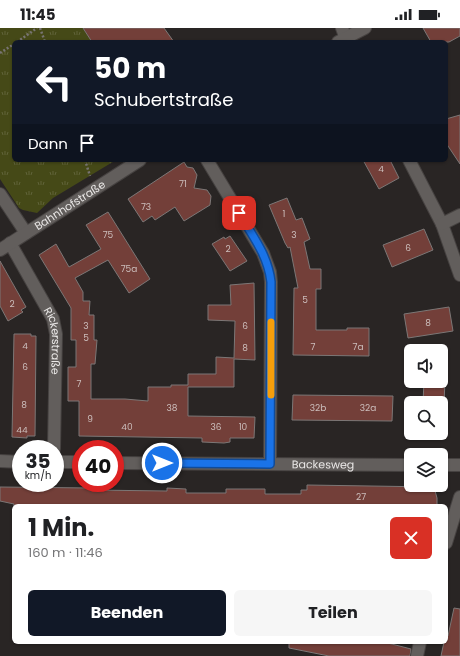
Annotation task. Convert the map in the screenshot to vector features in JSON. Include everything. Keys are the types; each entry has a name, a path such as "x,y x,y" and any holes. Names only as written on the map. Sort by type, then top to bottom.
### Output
{"street":[{"path":"344,37 365,28"},
{"name":"Bahnhofstraße","path":"0,250 137,162"},
{"path":"207,162 263,253 270,272 270,464"},
{"path":"410,162 442,224 460,275"},
{"path":"0,194 26,233"},
{"path":"442,224 460,215"},
{"name":"Rickerstraße","path":"10,243 54,319 56,334 54,440"},
{"path":"0,461 12,462"},
{"name":"Backesweg","path":"124,462 404,465"},
{"path":"448,465 460,465"},
{"path":"448,536 460,497"},
{"path":"417,656 420,644"}],"path":[{"path":"20,40 39,28 44,40"},
{"path":"0,53 12,45"}],"green space":[{"path":"0,28 83,28 91,40 12,40 12,162 113,162 53,198 37,213 19,208 0,179"}],"building":[{"path":"83,28 164,28 173,40 91,40"},
{"path":"423,28 460,28 460,36 449,42 448,40 430,40"},
{"path":"460,115 460,164 448,146 448,118"},
{"path":"184,162 187,167 193,168 197,175 194,188 207,190 211,196 210,205 184,221 175,207 155,220 152,216 143,222 128,199"},
{"path":"364,162 391,162 399,178 379,189"},
{"path":"287,198 296,220 302,218 310,239 304,242 310,269 321,269 321,289 316,289 316,330 369,328 369,356 293,355 294,288 298,288 290,247 288,248 285,243 269,205"},
{"path":"108,212 150,279 129,293 108,260 75,278 83,292 83,301 90,301 89,315 94,315 94,340 97,340 95,364 91,364 91,399 148,401 148,387 188,385 188,374 216,374 216,357 234,358 235,321 208,320 208,305 231,305 230,285 254,283 255,360 234,359 234,387 188,387 188,416 255,417 254,438 230,438 230,442 224,443 202,442 202,438 79,436 79,401 68,401 68,367 76,367 76,340 71,340 71,308 39,255 56,244 69,267 101,249 86,225"},
{"path":"424,229 433,250 392,267 383,245"},
{"path":"230,236 247,261 230,271 212,244 224,237 225,239"},
{"path":"0,261 26,307 21,310 23,312 8,321 0,306"},
{"path":"449,307 453,331 408,338 404,314"},
{"path":"14,334 31,334 31,336 36,336 35,436 27,436 27,438 12,437"},
{"path":"424,388 445,388 444,396 423,396"},
{"path":"293,395 393,396 392,421 292,420"},
{"path":"307,485 404,487 404,492 435,492 437,504 14,504 0,501 0,487 12,487 12,492 64,492 64,488 72,488 72,492 167,491 167,488 186,489 186,493 226,493 226,489 265,489 265,494 301,494 301,490 307,490"},
{"path":"454,608 460,609 460,656 441,656 444,644 448,644 448,636"},
{"path":"289,644 392,644 411,649 410,656 329,656 289,648"}],"slow traffic":[{"path":"271,322 271,395"}],"route":[{"path":"162,463 270,464 270,272 268,263 263,253 239,213"}]}
